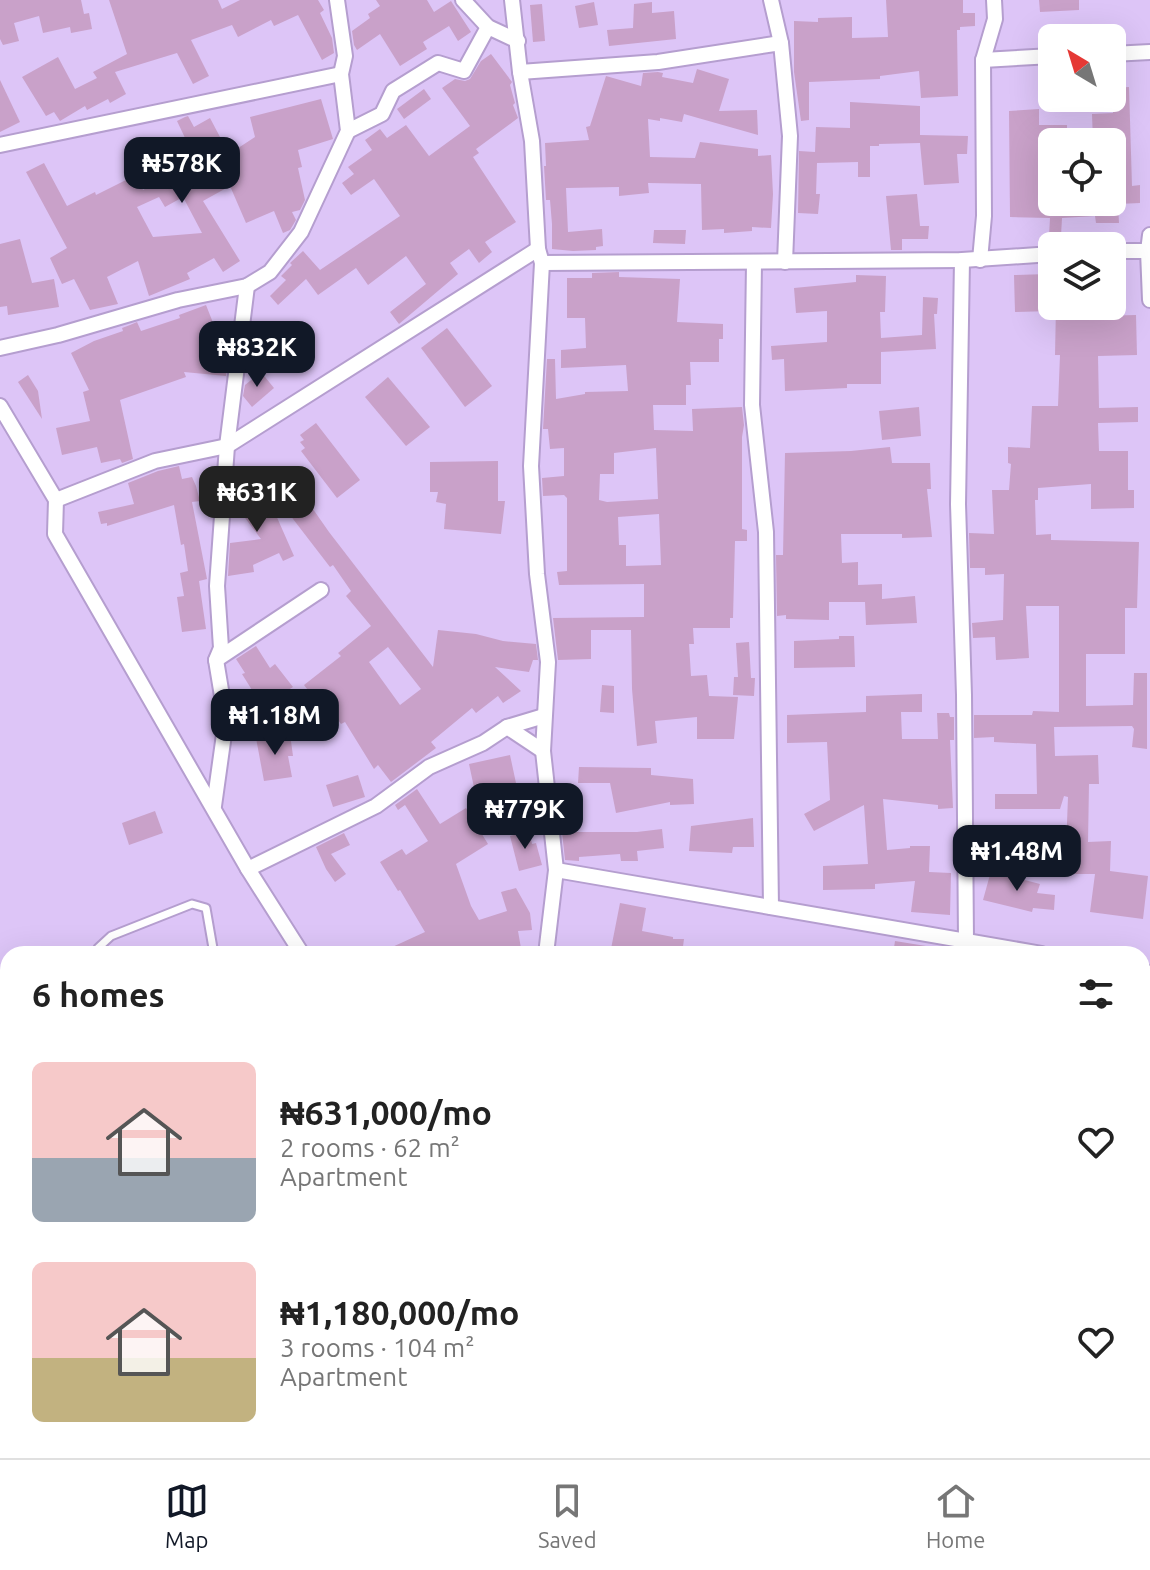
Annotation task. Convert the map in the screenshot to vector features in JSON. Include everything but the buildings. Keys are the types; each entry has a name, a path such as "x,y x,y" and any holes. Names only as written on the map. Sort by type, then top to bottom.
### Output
{"street":[{"path":"0,348 58,335 178,300 247,286 270,272 301,232 348,131 341,74 345,56 337,0"},
{"path":"463,0 488,27 518,41"},
{"path":"512,0 532,141 540,256 531,466 537,574 548,662 543,751 556,870 547,946"},
{"path":"771,0 781,43 790,136 785,262"},
{"path":"980,260 984,216 983,60 995,19 994,0"},
{"path":"348,131 382,114 393,91 438,63 464,71 488,27"},
{"path":"520,72 658,62 781,43"},
{"path":"1126,53 1150,52"},
{"path":"983,60 1038,57"},
{"path":"0,145 341,74"},
{"path":"1150,235 1150,300"},
{"path":"1126,251 1149,251"},
{"path":"56,500 155,461 227,446 540,256 754,263 980,260 1038,255"},
{"path":"962,260 958,504 964,695 966,941"},
{"path":"754,263 752,405 766,532 771,907"},
{"path":"214,806 226,720 216,660 221,648 217,586 227,446 247,286"},
{"path":"0,406 56,500 55,534 248,869 297,946"},
{"path":"216,660 321,590"},
{"path":"248,869 376,806 429,767 483,743 507,727 544,716"},
{"path":"507,727 543,751"},
{"path":"556,870 995,946"}],"lane":[{"path":"100,946 111,936 192,904 206,908 213,946"}]}
